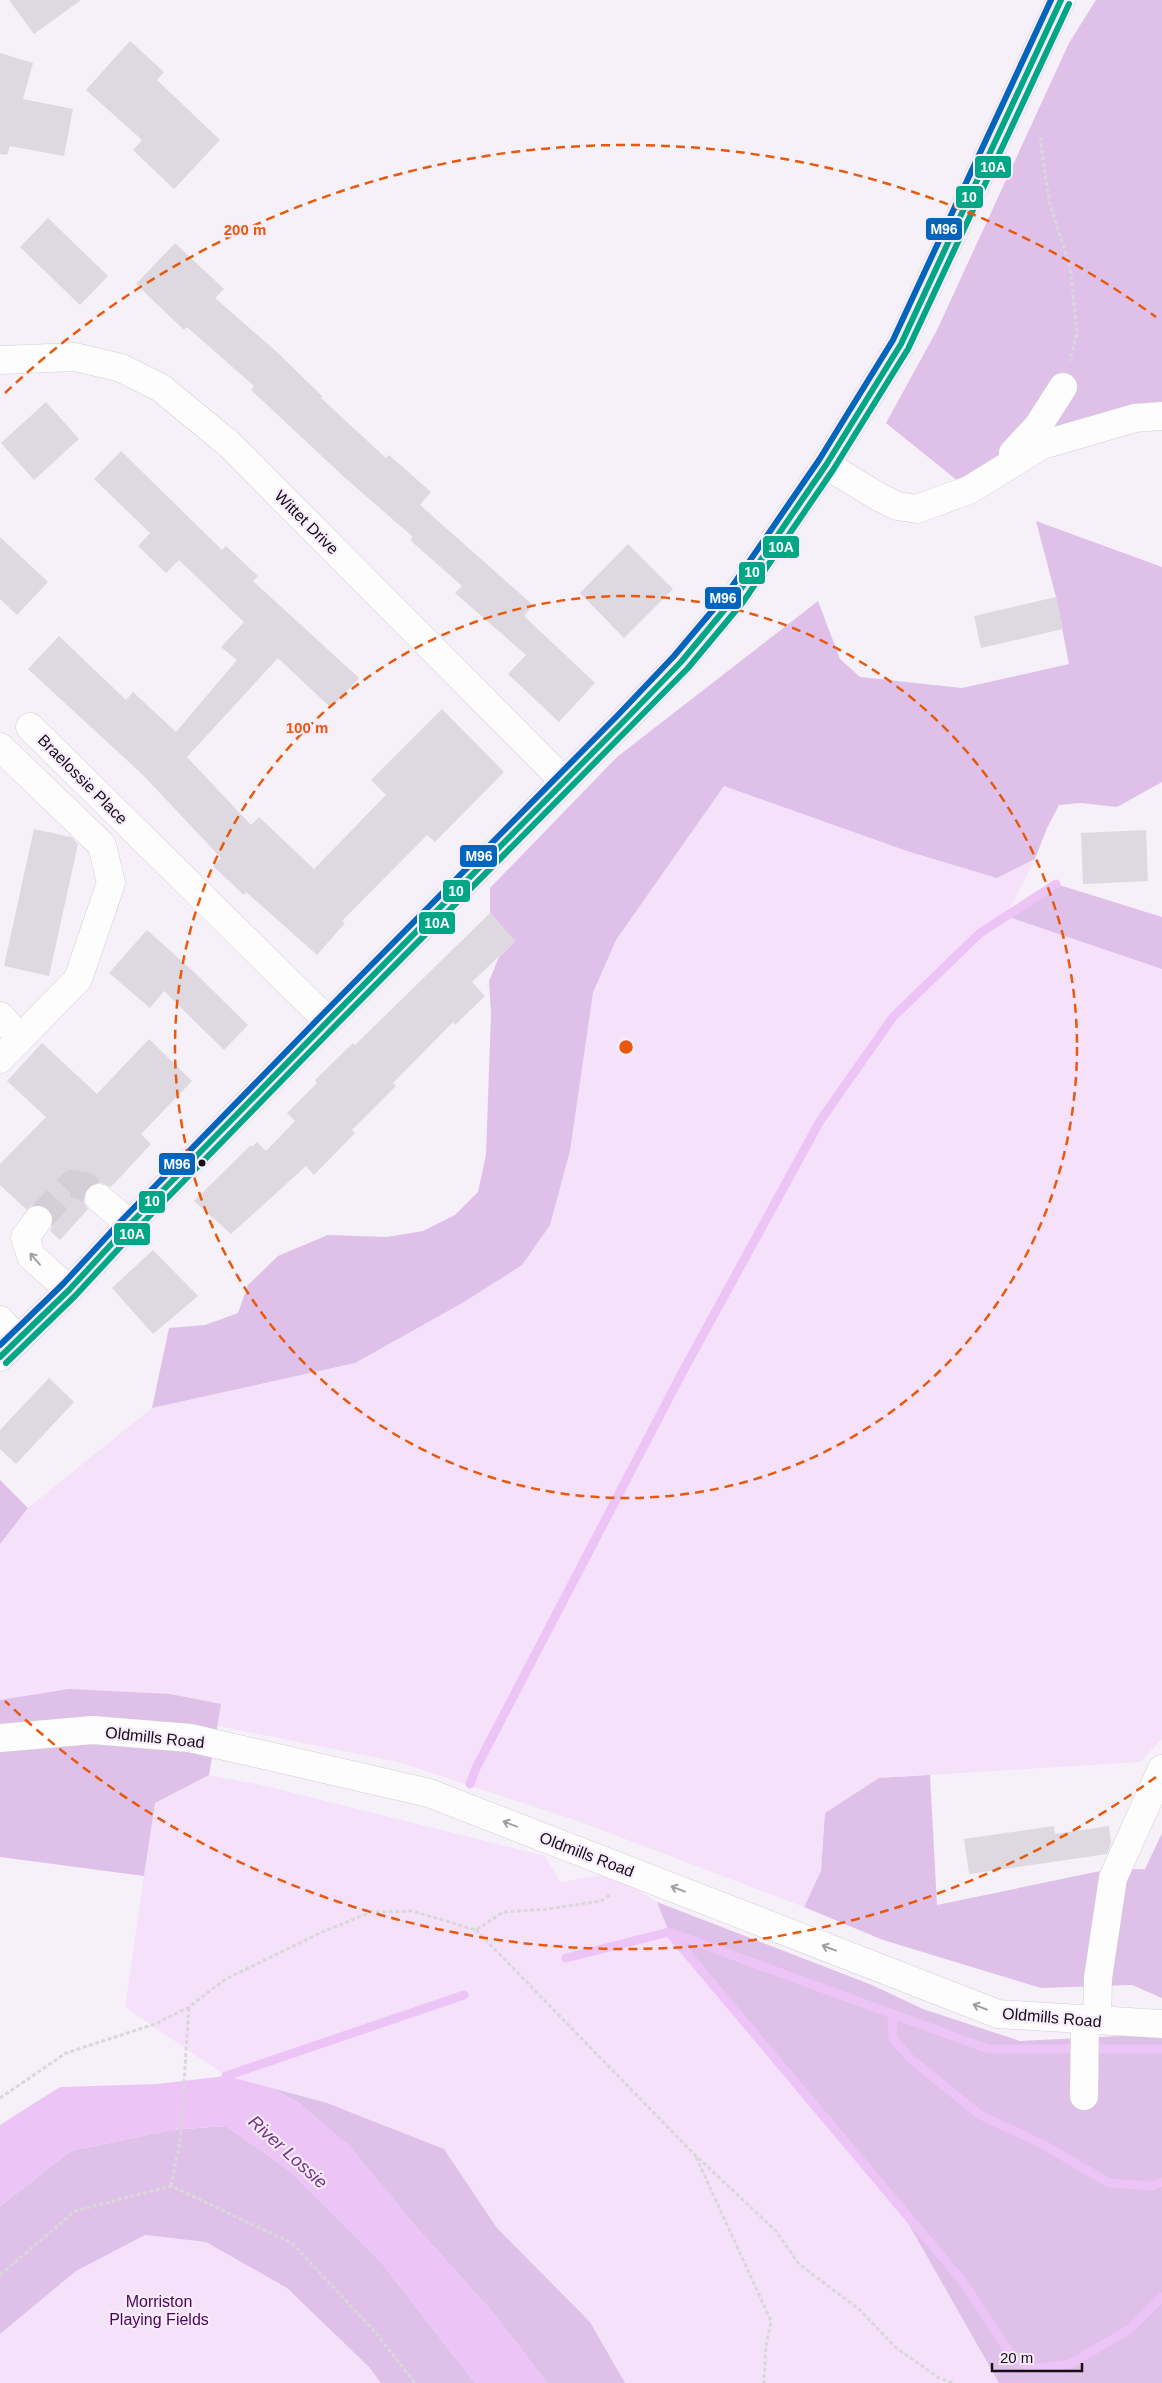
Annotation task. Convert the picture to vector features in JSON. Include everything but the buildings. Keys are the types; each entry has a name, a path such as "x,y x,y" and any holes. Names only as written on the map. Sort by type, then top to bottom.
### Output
{"main road":[{"path":"6,1339 69,1290 130,1224 681,662 736,596 826,465 901,344 1061,0"},
{"name":"Wittet Drive","path":"0,360 75,357 121,368 161,388 229,444 564,781"},
{"path":"994,475 1038,426 1063,387"},
{"path":"826,465 897,506 917,509 969,490 1042,445 1135,418 1162,416"},
{"name":"Braelossie Place","path":"30,727 328,1021"},
{"path":"0,747 102,845 111,883 78,979 0,1059"},
{"path":"0,1016 20,1038"},
{"path":"99,1198 130,1224"},
{"path":"38,1220 25,1237 31,1256 69,1290"},
{"name":"Oldmills Road","path":"0,1738 93,1730 190,1738 429,1793 998,2014 1089,2025 1162,2024"},
{"path":"1084,2085 1089,2025 1113,1878 1162,1769"}],"path":[{"path":"1040,137 1049,201 1070,267 1077,332 1063,387"},
{"path":"476,1930 503,1912 548,1909 601,1901 619,1889 630,1870"},
{"path":"0,2098 66,2053 155,2024 189,2007 224,1980 320,1933 370,1912 412,1911 476,1930 694,2154 776,2231 798,2264 860,2310 895,2347 939,2378 954,2383"},
{"path":"171,2186 180,2142 189,2007"},
{"path":"694,2154 771,2321 766,2346 764,2383"},
{"path":"0,2274 75,2211 171,2186 292,2243 376,2333 415,2383"}],"green space":[{"path":"724,786 997,878 1035,859 1006,916 1162,969 1162,1739 1140,1762 879,1778 825,1813 821,1871 804,1907 575,1820 398,1762 224,1727 61,1717 0,1725 0,1544 28,1508 152,1408 355,1363 550,1225 570,1151 593,994 616,940"},
{"path":"209,1775 270,1787 545,1856 560,1882 611,1874 657,1902 669,1932 895,2200 999,2383 625,2383 590,2322 497,2228 444,2149 327,2103 226,2076 125,2007 155,1802"},
{"name":"Morriston Playing Fields","path":"144,2235 206,2242 287,2288 369,2367 381,2383 0,2383 0,2334 76,2271"}],"shaded area":[{"path":"1096,0 1162,0 1162,416 1135,418 969,490 886,423 937,330 1069,43"},
{"path":"1036,521 1162,567 1162,782 1117,807 1081,803 1059,805 1047,828 1035,859 997,878 907,851 724,786 616,940 593,993 570,1151 550,1225 522,1265 464,1302 355,1363 152,1408 169,1328 205,1325 238,1313 248,1285 278,1256 328,1235 387,1237 423,1231 455,1215 478,1192 486,1155 491,1014 489,981 499,957 515,941 490,913 490,888 617,757 818,601 840,659 860,677 962,688 1069,664 1056,597"},
{"path":"1056,884 1162,917 1162,969 1006,916"},
{"path":"0,1480 28,1508 0,1544"},
{"path":"69,1689 170,1694 221,1704 209,1775 155,1803 144,1876 0,1857 0,1700"},
{"path":"930,1775 937,1905 1105,1870 1145,1869 1162,1833 1162,1998 1132,1985 1041,1988 883,1940 804,1907 821,1871 825,1813 879,1778"},
{"path":"657,1902 872,1985 923,2009 1020,2041 1162,2034 1162,2383 999,2383 895,2200 669,1932"},
{"path":"268,2087 327,2103 444,2149 497,2228 590,2322 625,2383 547,2383 495,2315 418,2229 351,2148 299,2103"},
{"path":"226,2126 290,2171 381,2262 475,2383 381,2383 369,2367 287,2288 206,2242 145,2235 76,2271 0,2334 0,2206 71,2151 171,2130"}],"water":[{"name":"River Lossie","path":"226,2076 268,2087 299,2103 348,2144 418,2229 495,2315 547,2383 475,2383 381,2262 290,2171 226,2126 171,2130 71,2151 0,2206 0,2125 60,2087 157,2084"}],"waterway":[{"path":"470,1784 476,1768 682,1373 820,1121 893,1017 980,933 1056,884"},
{"path":"669,1932 964,2283 1012,2356 1031,2369 1070,2364 1130,2329 1162,2297"},
{"path":"566,1958 669,1932 988,2049 1162,2049"},
{"path":"226,2076 464,1995"},
{"path":"892,2014 893,2039 911,2059 980,2115 1044,2145 1109,2183 1152,2186 1162,2182"}],"tunnel":[{"path":"38,1220 72,1184 85,1186 99,1198"}],"transit line":[{"name":"M96","path":"0,1345 63,1284 124,1218 322,1015 618,715 674,656 729,591 819,460 893,340 1051,0"},
{"name":"10","path":"0,1357 69,1290 130,1224 328,1021 624,721 681,662 736,596 826,465 901,344 1061,0"},
{"name":"10A","path":"6,1363 75,1296 136,1230 334,1027 688,668 743,602 833,470 908,349 1069,4"}]}
